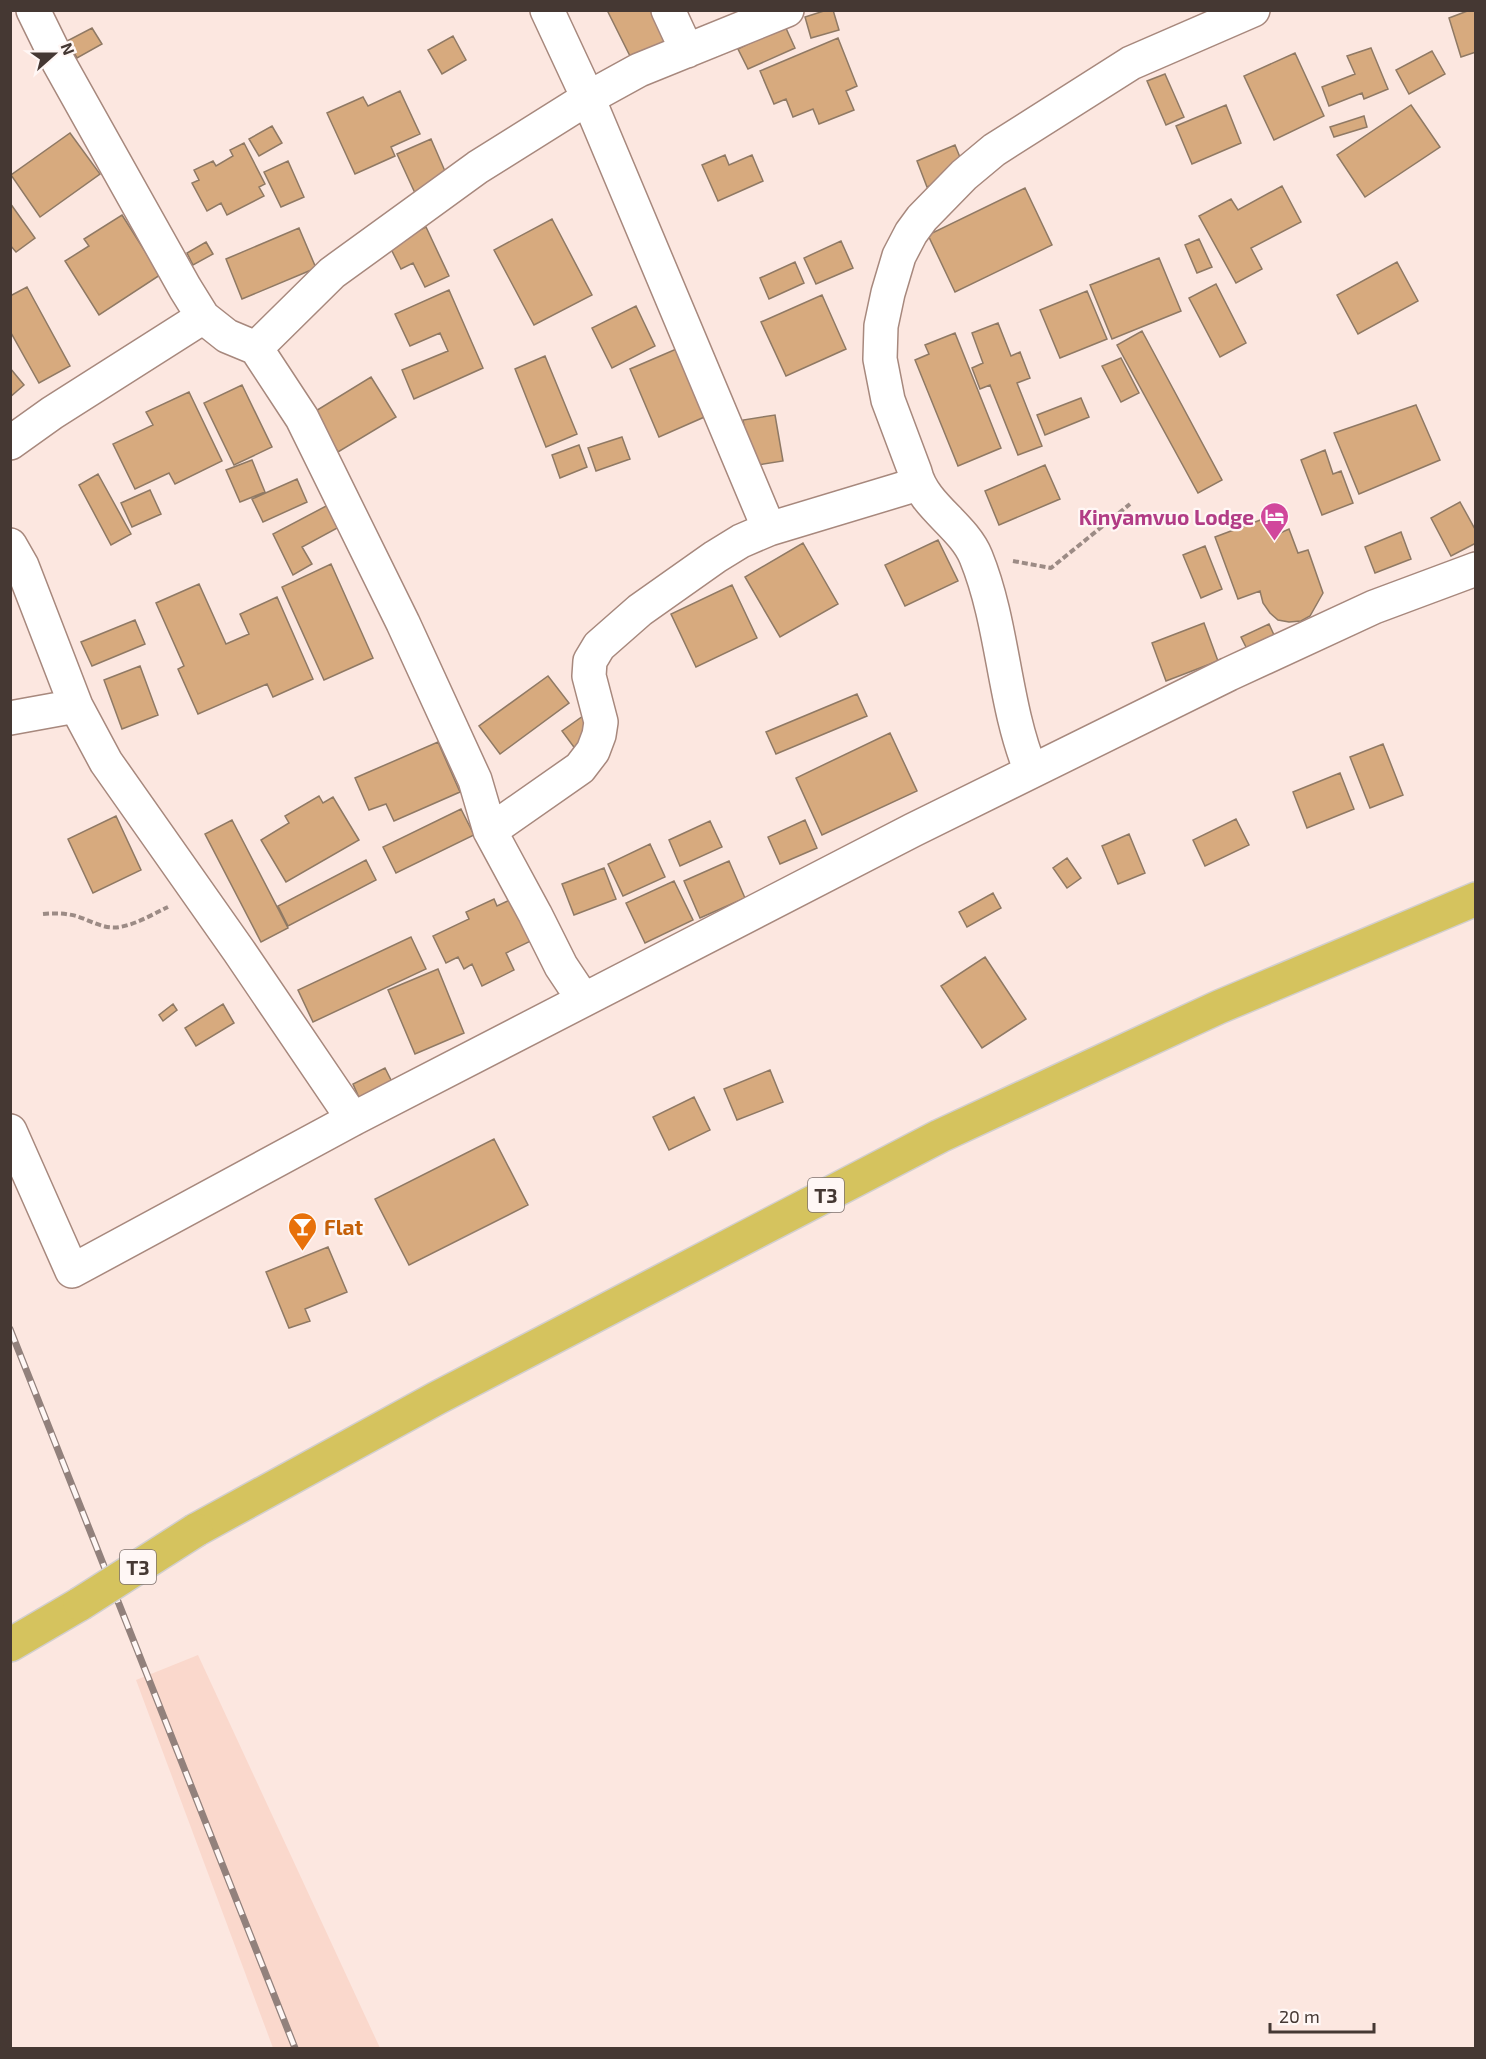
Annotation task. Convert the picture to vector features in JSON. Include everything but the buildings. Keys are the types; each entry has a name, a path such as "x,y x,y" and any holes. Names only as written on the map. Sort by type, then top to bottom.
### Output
{"highway":[{"name":"T3","path":"10,1645 80,1604 196,1530 437,1398 940,1136 1219,1007 1476,899"}],"street":[{"path":"33,10 59,63 203,316 227,336 256,348 302,418 403,622 475,780 490,831 561,966 584,999"},
{"path":"547,10 588,98 770,529"},
{"path":"668,10 687,51"},
{"path":"256,348 332,273 478,167 588,98 639,70 787,10"},
{"path":"1031,771 1022,747 984,578 975,554 918,484 888,400 880,359 881,326 898,256 922,218 964,175 994,150 1131,63 1253,10"},
{"path":"10,443 52,412 203,316"},
{"path":"490,831 580,768 593,752 601,722 589,676 591,661 598,646 640,610 741,541 770,529 918,484"},
{"path":"10,545 22,566 76,706 106,762 353,1119"},
{"path":"10,1131 72,1271 353,1119 902,835 1228,674 1374,607 1476,569"},
{"path":"10,718 76,706"}],"path":[{"path":"975,554 1051,568 1130,504"},
{"path":"43,914 76,916 94,925 118,928 140,921 198,893"},
{"path":"10,1329 102,1560"},
{"path":"124,1615 295,2049"}],"shaded area":[{"path":"198,1655 380,2048 273,2048 136,1680"}],"railway":[{"path":"10,1329 295,2048"}],"place":[{"name":"Kinyamvuo Lodge","path":"1275,542"},
{"name":"Flat","path":"303,1252"}]}
